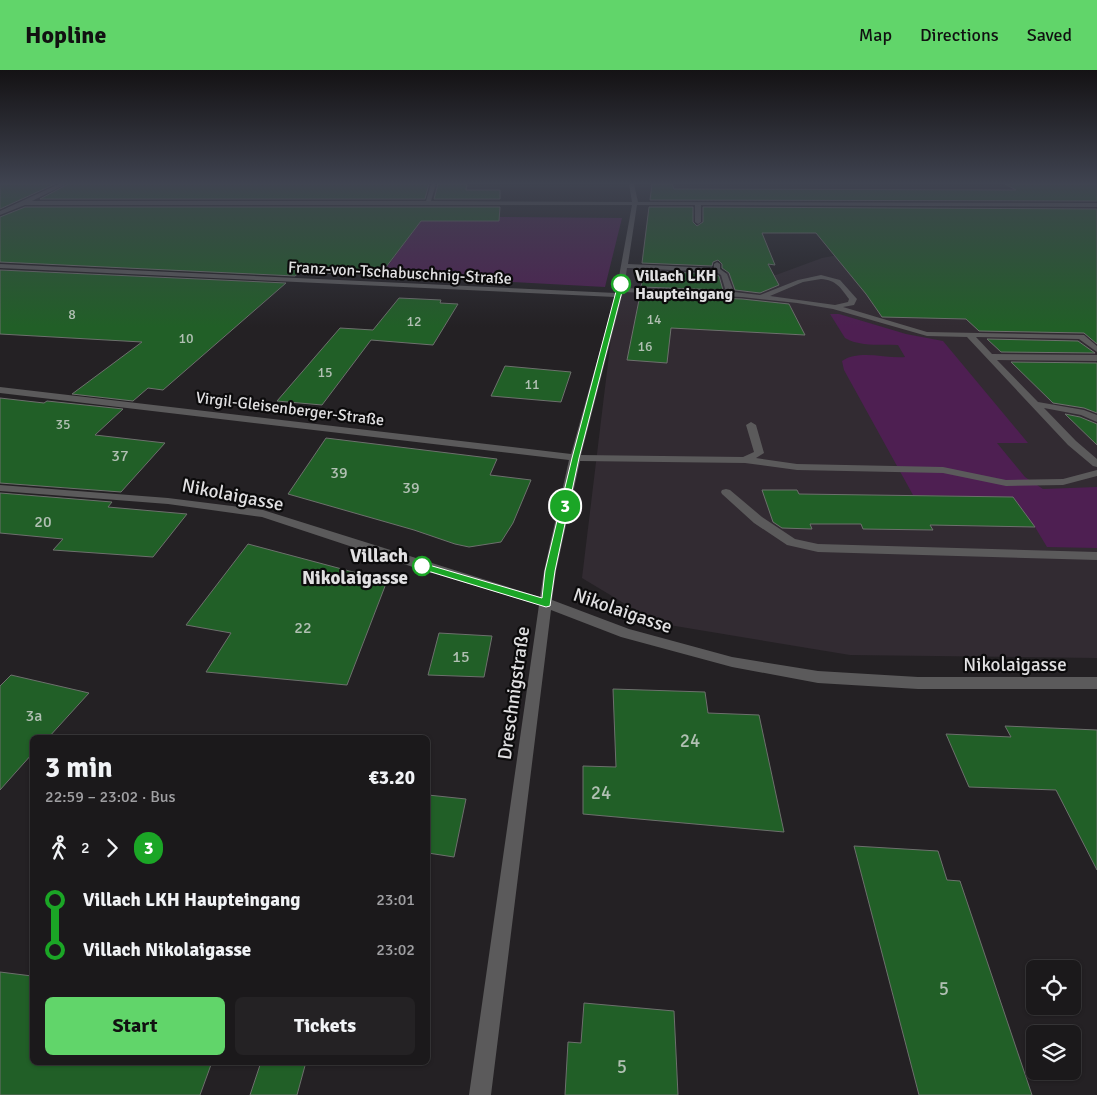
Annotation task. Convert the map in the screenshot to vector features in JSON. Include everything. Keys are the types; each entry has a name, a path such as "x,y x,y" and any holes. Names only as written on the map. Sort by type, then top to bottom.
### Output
{"street":[{"name":"Dreschnigstraße","path":"480,1095 550,571 576,458 620,292 630,232"},
{"name":"Franz-von-Tschabuschnig-Straße","path":"0,266 761,297 834,307 927,334 1081,337 1097,350"},
{"path":"624,266 717,267 724,274 732,295"},
{"path":"761,297 814,276 825,277 838,281 853,299 851,303 834,307"},
{"path":"969,335 1072,443 1097,464"},
{"path":"991,357 1097,358"},
{"name":"Virgil-Gleisenberger-Straße","path":"0,390 576,458 745,460 797,467 944,470 1006,483 1063,482 1097,473"},
{"path":"1036,404 1084,413 1097,419"},
{"path":"745,460 759,453 751,425"},
{"name":"Nikolaigasse","path":"0,488 168,501 263,514 426,567 546,603 626,633 732,662 818,677 918,683 1097,683"},
{"path":"726,492 758,520 791,542 818,548 1097,556"}],"shaded area":[{"path":"413,232 619,232 605,287 381,275"},
{"path":"859,251 1097,254 1097,658 850,655 657,623 582,578 615,305 624,268 776,275 822,258"},
{"path":"830,314 839,314 906,334 943,341 1028,443 997,443 1025,477 1043,489 1097,487 1097,548 1047,547 1013,497 913,495 844,370 842,361 849,357 865,355 905,357 898,345 864,344 845,338"}],"building":[{"path":"0,232 413,232 380,275 300,272 295,276 0,262"},
{"path":"646,232 1097,232 1097,344 1084,333 979,331 966,319 882,317 866,294 816,233 762,233 775,265 768,264 779,285 760,293 735,290 729,273 722,268 722,264 718,260 713,262 712,266 642,263"},
{"path":"0,270 286,283 163,390 148,388 133,401 72,394 142,342 0,334"},
{"path":"644,271 715,274 719,276 723,290 641,287"},
{"path":"640,295 742,299 789,304 805,335 671,328 667,363 627,360"},
{"path":"399,298 441,300 440,303 458,304 433,345 371,340 322,405 277,401 340,328 373,330"},
{"path":"987,339 1078,341 1095,353 1001,352"},
{"path":"1011,362 1097,363 1097,413 1084,408 1053,403"},
{"path":"505,366 571,372 561,402 491,396"},
{"path":"0,398 123,409 95,435 165,443 121,492 0,483"},
{"path":"1065,414 1080,417 1097,424 1097,445"},
{"path":"326,438 497,459 490,475 531,480 513,523 501,542 469,547 288,494"},
{"path":"762,490 797,490 799,494 1013,497 1035,527 930,525 933,530 863,529 861,524 810,524 812,529 782,528 773,522"},
{"path":"0,493 112,502 108,507 187,514 153,557 53,550 63,539 0,533"},
{"path":"248,544 387,581 347,685 206,672 231,633 186,625"},
{"path":"439,633 492,636 484,677 428,675"},
{"path":"11,675 89,693 51,735 30,735 30,756 0,790 0,686"},
{"path":"613,689 705,692 708,713 759,715 784,832 583,814 583,766 616,767"},
{"path":"1005,726 1097,730 1097,870 1056,790 969,787 946,734 1011,737"},
{"path":"430,795 466,799 454,857 430,853"},
{"path":"854,846 938,851 947,880 960,881 1032,1095 919,1095"},
{"path":"0,972 30,976 30,1065 211,1065 200,1095 0,1095"},
{"path":"584,1003 674,1011 678,1095 565,1095 568,1042 581,1043"},
{"path":"260,1065 305,1065 297,1095 250,1095"}],"bus line":[{"name":"3","path":"422,566 546,603 550,571 576,458 621,284"}],"place":[{"name":"Villach LKH Haupteingang","path":"621,284"},
{"name":"Villach Nikolaigasse","path":"422,566"}]}
